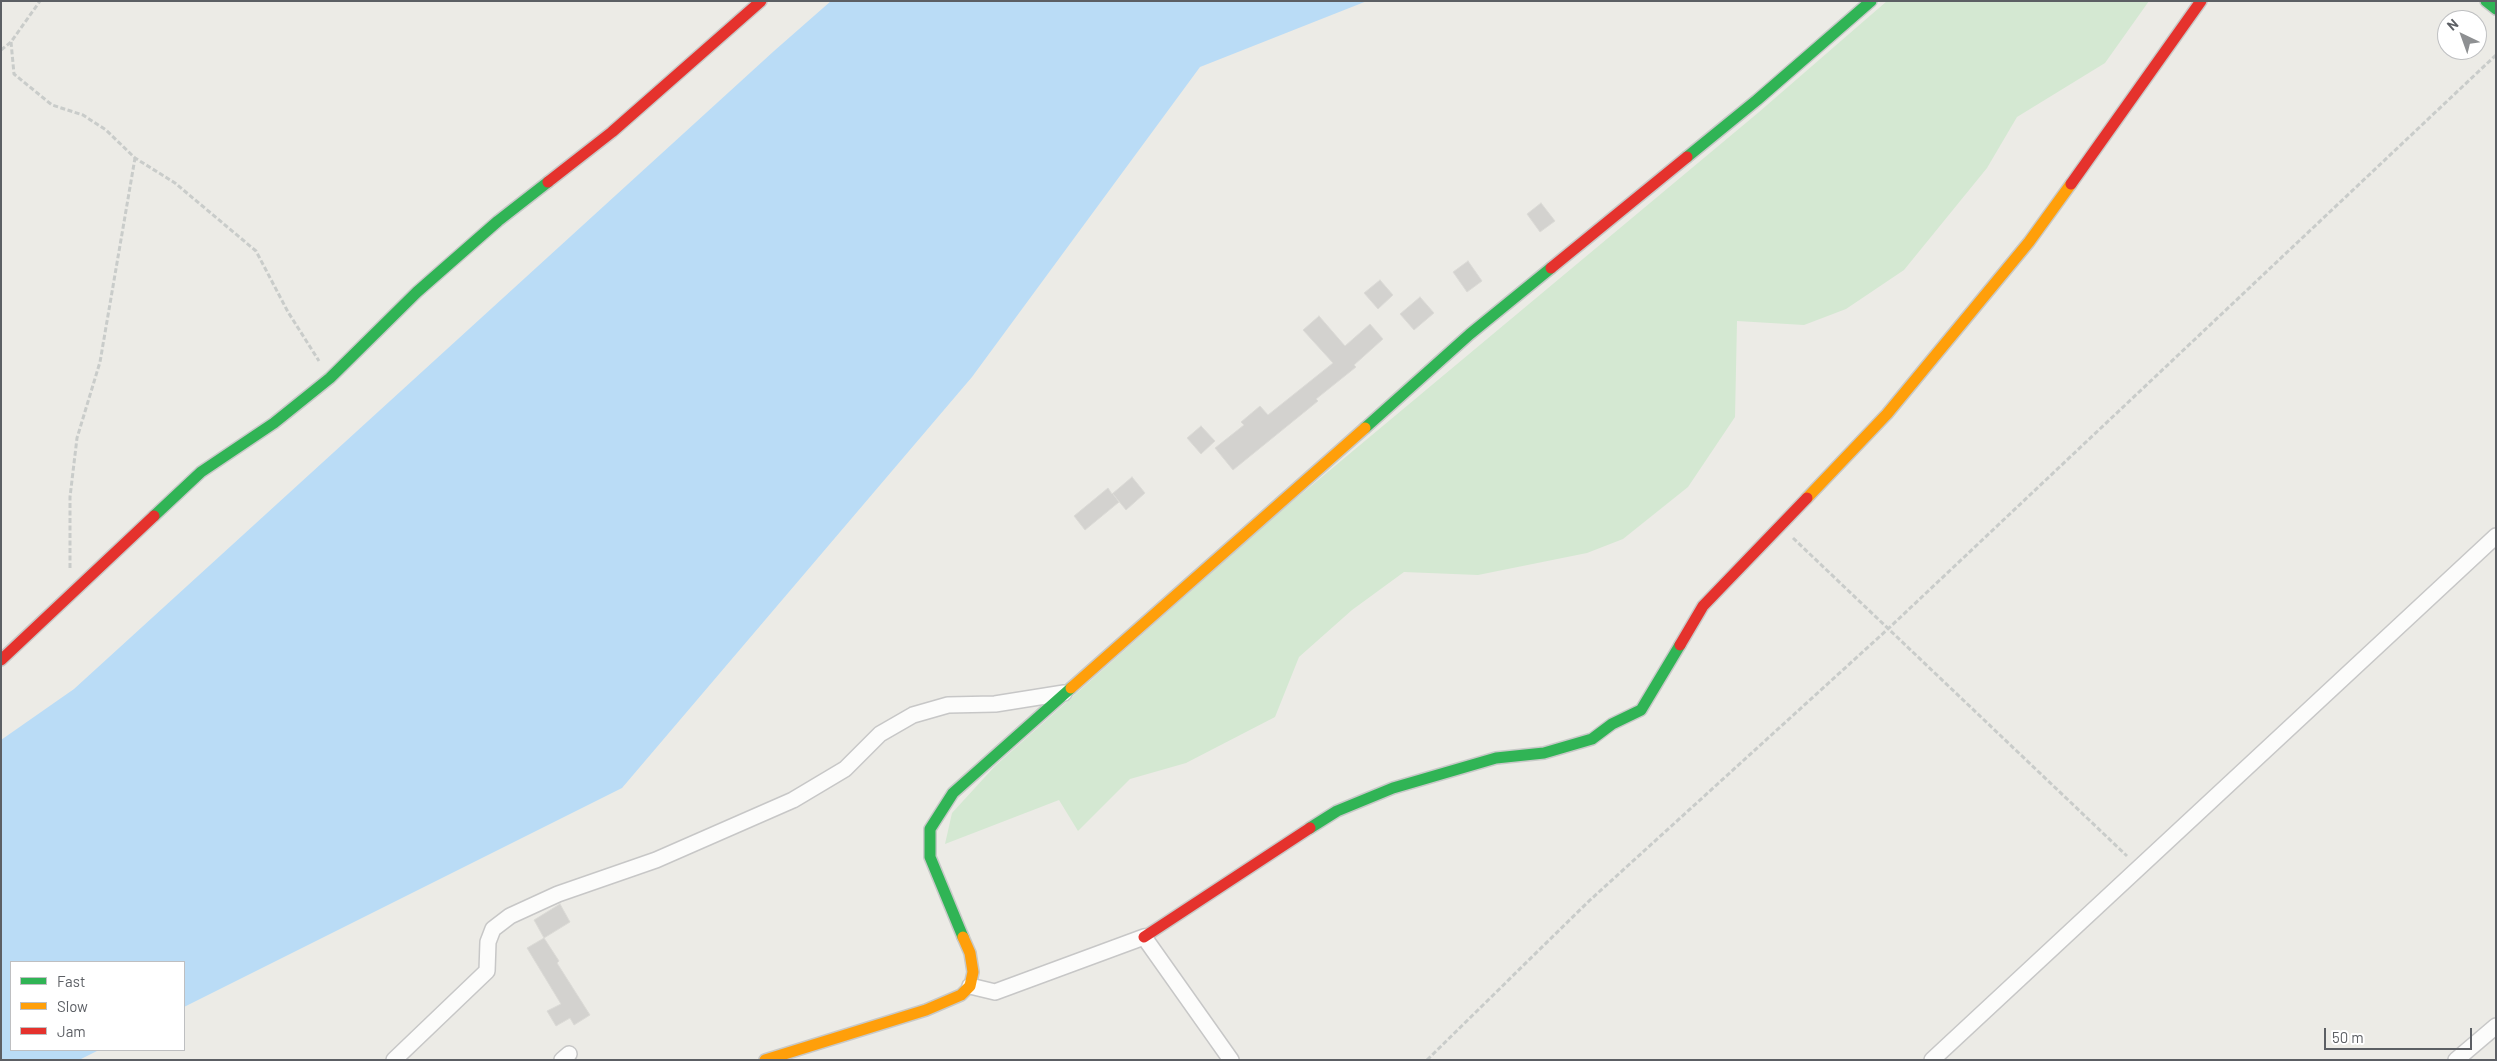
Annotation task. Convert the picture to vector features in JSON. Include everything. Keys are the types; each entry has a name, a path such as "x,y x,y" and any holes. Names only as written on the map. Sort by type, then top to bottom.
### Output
{"main road":[{"path":"1,660 201,472 274,423 330,378 417,292 498,221 612,132 761,1"},
{"path":"765,1060 926,1010 960,995 970,986 973,972 970,953 930,857 930,829 953,793 1470,334 1757,100 1871,1"},
{"path":"1144,937 1336,810 1393,788 1496,758 1544,753 1592,739 1612,724 1641,710 1703,606 1887,414 2029,242 2201,1"},
{"path":"2486,1 2496,9"}],"street":[{"path":"1932,1060 2496,536"},
{"path":"394,1060 487,971 488,942 493,929 510,916 558,894 656,860 793,800 845,769 880,734 914,716 948,706 995,704 1065,693"},
{"path":"970,986 995,992 1144,937 1231,1060"},
{"path":"2456,1060 2496,1026"}],"path":[{"path":"1,50 11,42 40,1"},
{"path":"11,42 14,74 52,105 83,115 106,130 135,158 174,183 256,251 288,312 330,378"},
{"path":"1426,1060 1589,901 1889,628 2496,55"},
{"path":"71,595 70,497 77,438 100,362 135,158"},
{"path":"1780,526 2139,868"}],"green space":[{"path":"1887,1 2149,1 2105,63 2017,117 1987,168 1904,270 1846,309 1804,325 1737,321 1735,417 1688,487 1623,539 1587,553 1478,575 1404,572 1352,610 1299,657 1275,717 1186,763 1130,779 1078,831 1059,800 945,844 952,813 995,766 1275,516 1759,112"}],"water":[{"path":"831,1 1367,1 1200,67 972,377 622,788 185,1006 185,961 10,961 10,1051 97,1051 79,1060 1,1060 1,740 74,689"}],"building":[{"path":"1541,203 1555,221 1540,232 1527,214"},
{"path":"1468,261 1482,281 1467,292 1453,272"},
{"path":"1380,280 1393,295 1378,309 1364,293"},
{"path":"1420,297 1434,313 1414,330 1400,314"},
{"path":"1319,316 1345,346 1370,324 1383,339 1354,365 1356,367 1316,399 1318,401 1233,470 1215,448 1244,425 1241,422 1260,406 1268,415 1333,363 1303,330"},
{"path":"1201,426 1215,441 1201,454 1187,438"},
{"path":"1132,477 1145,493 1126,510 1113,494 1119,502 1085,530 1074,516 1108,488 1112,494"},
{"path":"560,904 570,922 544,938 534,920"},
{"path":"544,938 559,961 557,963 590,1015 574,1025 570,1018 556,1026 547,1011 561,1004 527,948"}],"traffic: fast":[{"path":"1687,157 1757,100 1871,1"},
{"path":"2486,1 2496,9"},
{"path":"154,516 201,472 274,423 330,378 417,292 498,221 548,182"},
{"path":"1365,428 1470,334 1551,268"},
{"path":"1310,828 1337,811 1393,788 1496,758 1544,753 1592,739 1612,724 1641,710 1680,645"},
{"path":"963,937 930,857 930,829 953,793 1071,688"}],"traffic: slow":[{"path":"1807,498 1887,414 2029,242 2071,184"},
{"path":"1071,688 1365,428"},
{"path":"765,1060 926,1010 961,995 970,986 973,972 970,953 963,937"}],"traffic: jam":[{"path":"548,182 612,132 761,1"},
{"path":"2071,184 2201,1"},
{"path":"1551,268 1687,157"},
{"path":"1680,645 1703,606 1807,498"},
{"path":"1,660 154,516"},
{"path":"1144,937 1310,828"}]}
